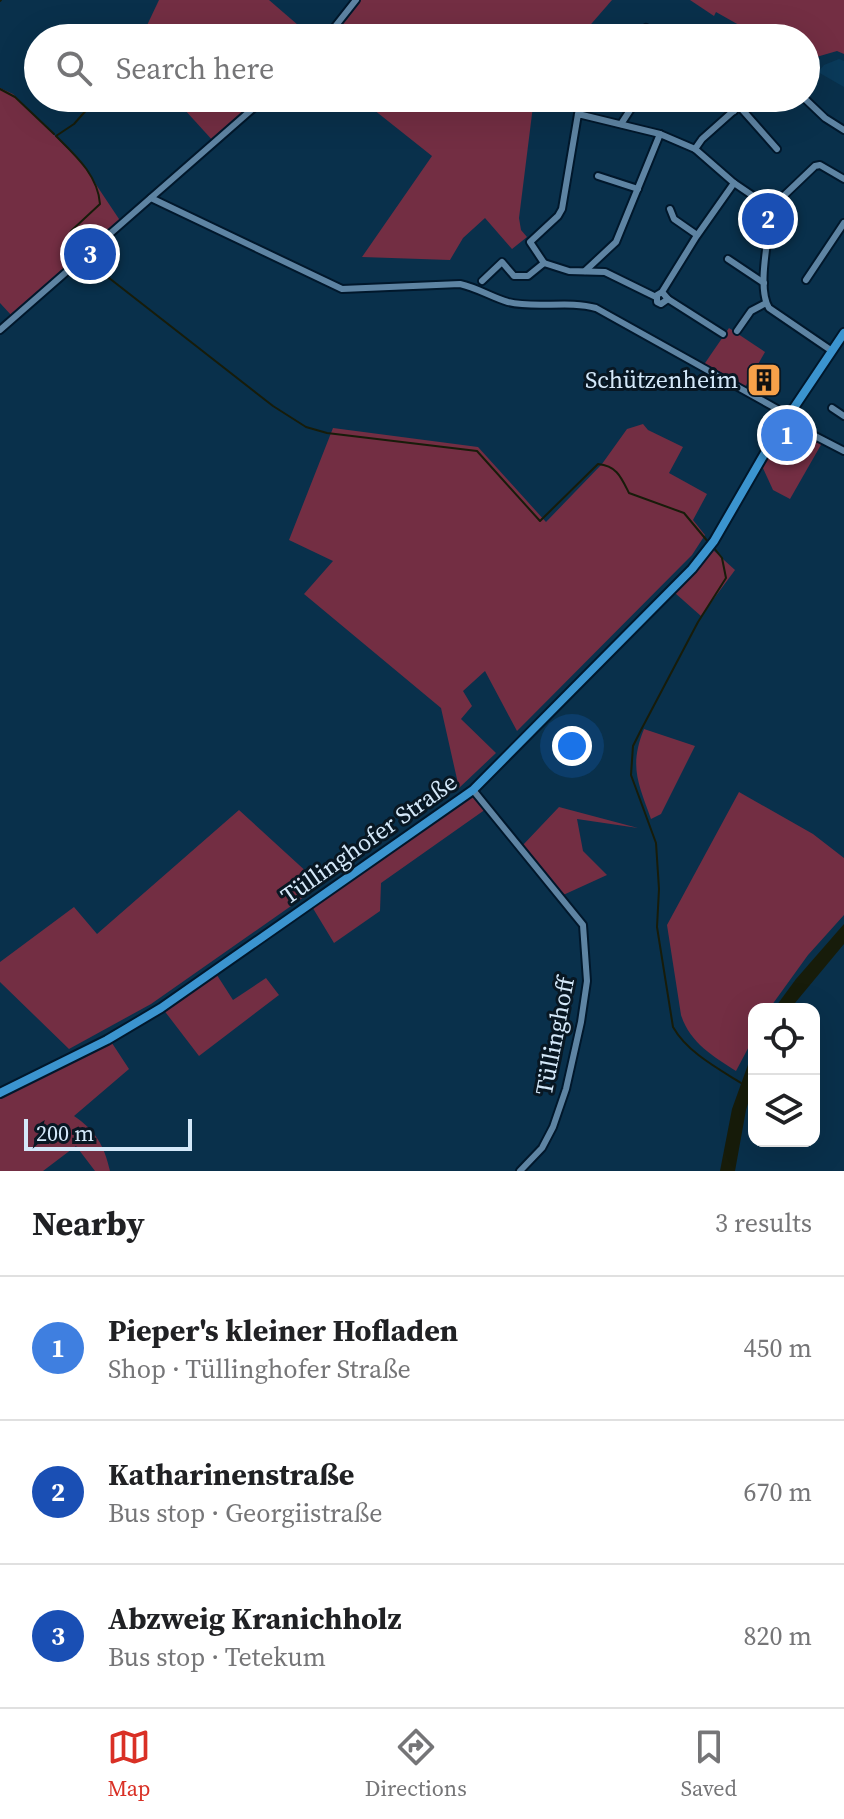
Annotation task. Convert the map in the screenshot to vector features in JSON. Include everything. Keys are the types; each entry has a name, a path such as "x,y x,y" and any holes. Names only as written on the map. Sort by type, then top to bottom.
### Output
{"main road":[{"path":"786,418 844,333"},
{"name":"Tüllinghofer Straße","path":"0,1093 147,1017 473,790 708,550 786,418"}],"street":[{"path":"337,24 356,0"},
{"path":"0,330 249,112"},
{"path":"621,124 629,112"},
{"path":"695,149 733,112"},
{"path":"739,112 777,149"},
{"path":"819,112 844,130"},
{"path":"659,295 605,272 569,271 544,263 530,242 562,209 578,114 660,134 695,149 734,183 771,208"},
{"path":"585,271 616,242 660,134"},
{"path":"832,351 774,313 766,303 764,283 771,208 815,166 820,165 844,179"},
{"path":"598,176 638,189"},
{"path":"723,334 668,299 661,304 659,295 734,183"},
{"path":"151,198 342,289 460,284 477,287 507,301 578,304 596,308 844,451"},
{"path":"670,209 674,219 697,235"},
{"path":"806,280 844,223"},
{"path":"599,258 605,272"},
{"path":"728,259 764,283"},
{"path":"482,281 502,262 514,276 528,276 544,263"},
{"path":"737,331 751,311 766,303"},
{"path":"832,408 844,416"},
{"name":"Tüllinghoff","path":"473,790 583,925 587,981 566,1089 542,1148 520,1171"}],"shaded area":[{"path":"159,0 269,0 297,24 148,24"},
{"path":"358,0 612,0 591,24 338,24"},
{"path":"690,0 844,0 844,54 837,51 820,56 820,24 737,24 716,12 714,16"},
{"path":"839,59 844,61 844,87 820,73 824,65"},
{"path":"0,88 13,94 24,105 24,112 31,112 81,162 121,222 12,316 0,303"},
{"path":"187,112 248,112 214,142"},
{"path":"377,112 532,112 519,218 521,230 527,237 512,249 485,218 463,238 450,260 362,257 432,156"},
{"path":"729,328 765,352 744,389 703,366"},
{"path":"643,424 648,430 683,447 669,473 707,494 693,520 705,535 692,555 517,731 485,671 463,691 472,706 461,719 496,753 459,788 441,708 304,594 333,561 289,540 333,428 478,447 546,522 602,464 627,429"},
{"path":"800,432 822,443 790,499 773,490 762,466 780,433"},
{"path":"713,550 735,570 701,616 675,593"},
{"path":"644,729 695,746 661,814 651,819 636,764"},
{"path":"473,792 486,809 381,883 380,911 334,943 311,905"},
{"path":"739,792 813,834 844,858 844,915 808,955 773,1003 748,1003 748,1048 736,1071 703,1048 685,1025 667,925"},
{"path":"559,807 638,828 577,819 583,851 607,875 561,896 522,846"},
{"path":"239,810 321,885 151,1004 69,1049 0,982 0,962 74,907 97,934"},
{"path":"844,924 844,944 795,1003 778,1003"},
{"path":"215,972 233,1000 266,978 279,995 199,1056 163,1009"},
{"path":"110,1040 129,1069 74,1116 98,1139 110,1171 95,1171 76,1146 43,1171 0,1171 0,1095"},
{"path":"748,1065 748,1104 735,1171 720,1171 732,1109"}],"waterway":[{"path":"0,89 24,106"},
{"path":"31,112 54,134"},
{"path":"81,256 68,239 71,231 100,204 98,194 84,166 56,136 85,112"},
{"path":"86,260 273,406 306,427 327,433 477,451 540,521 598,464 604,465 618,473 629,493 684,513 709,543"},
{"path":"714,548 722,558 726,578 698,622 633,746 631,775 656,843 659,889 657,927 673,1027 694,1052 741,1083"}],"place":[{"name":"Katharinenstraße","path":"768,219"},
{"name":"Abzweig Kranichholz","path":"90,254"},
{"name":"Schützenheim","path":"764,380"},
{"name":"Pieper's kleiner Hofladen","path":"787,435"}]}
